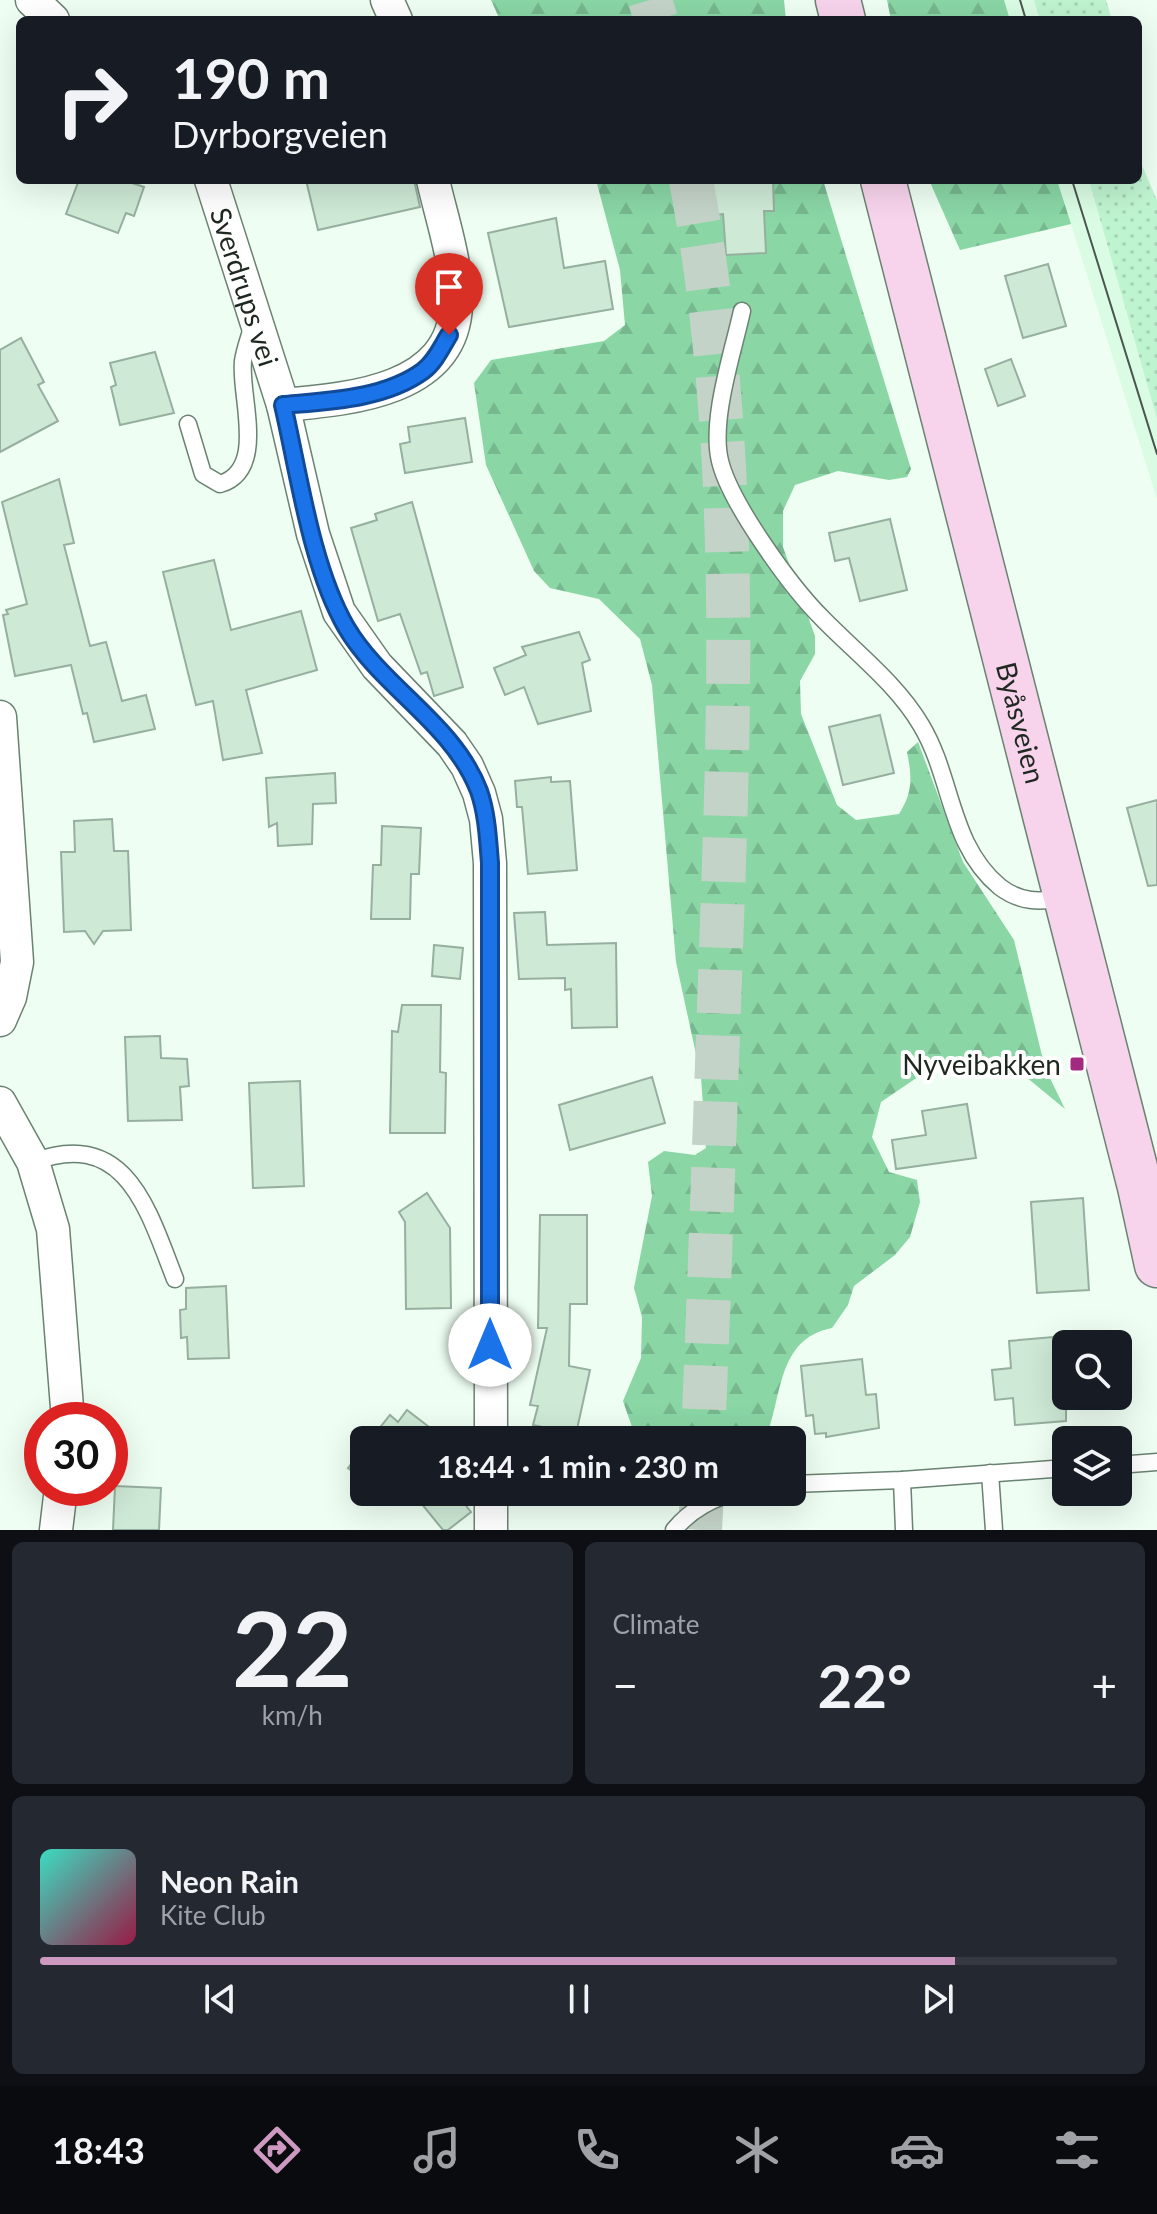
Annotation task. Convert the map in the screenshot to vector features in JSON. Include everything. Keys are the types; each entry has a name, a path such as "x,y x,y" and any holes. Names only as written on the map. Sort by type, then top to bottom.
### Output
{"main road":[{"name":"Byåsveien","path":"884,184 1140,1187 1157,1265"}],"street":[{"path":"32,0 49,16"},
{"name":"Sverdrups vei","path":"212,184 283,405 313,534 346,627 377,666 452,744 479,793 486,819 490,863 491,1426"},
{"path":"283,405 371,392 404,381 434,361 449,335 456,309 454,279 434,184"},
{"path":"0,717 17,962 10,997 0,1020"},
{"path":"0,1103 33,1162 53,1229 67,1402"},
{"path":"56,1530 59,1506"},
{"path":"491,1506 491,1530"}],"lane":[{"path":"742,311 717,439 720,462 734,496 805,601 872,666 920,723 938,757 961,834 974,859 1001,887 1022,899 1043,902 1065,897"},
{"path":"188,424 203,474 220,484 228,482 238,473 247,443 243,362 255,320"},
{"path":"33,1162 61,1152 87,1154 121,1171 146,1204 175,1279"},
{"path":"1132,1464 1157,1462"},
{"path":"806,1483 1052,1469"},
{"path":"990,1473 994,1530"},
{"path":"902,1480 904,1530"},
{"path":"674,1530 684,1517 704,1506"}],"shaded area":[{"path":"979,0 1055,0 1058,16 985,16"},
{"path":"1034,0 1106,0 1111,16 1039,16"},
{"path":"1142,165 1157,200 1157,419 1090,184 1142,184"},
{"path":"1054,184 1093,184 1157,419 1157,499 1071,224"}],"green space":[{"path":"491,0 784,0 786,16 498,16"},
{"path":"887,0 1004,0 1009,16 890,16"},
{"path":"597,184 824,184 911,469 907,477 889,480 838,471 795,485 783,511 783,547 815,636 815,654 800,681 801,714 837,805 856,820 899,814 910,784 907,752 918,742 963,862 1014,940 1045,1068 1065,1109 1015,1068 990,1059 937,1064 881,1102 872,1137 889,1172 917,1180 920,1202 910,1237 895,1255 854,1286 848,1305 832,1328 814,1334 800,1344 784,1372 770,1426 632,1426 623,1401 641,1358 642,1317 634,1288 652,1196 648,1162 664,1151 695,1155 706,1148 701,1077 676,962 652,685 640,639 599,599 550,588 534,571 486,465 474,383 491,360 604,341 625,325 620,270"},
{"path":"931,184 1058,184 1071,224 960,250"}],"building":[{"path":"77,184 135,184 144,187 134,216 126,213 118,233 66,214"},
{"path":"307,184 415,184 420,207 318,230"},
{"path":"711,184 773,184 774,211 764,211 766,253 726,255 723,214 713,215"},
{"path":"556,218 564,268 605,261 613,309 509,327 488,233"},
{"path":"1048,264 1066,326 1023,338 1005,276"},
{"path":"21,338 44,382 38,385 58,421 0,452 0,350"},
{"path":"155,352 174,413 120,425 111,387 116,385 110,363"},
{"path":"1011,359 1025,396 998,406 985,369"},
{"path":"465,418 472,462 405,473 400,444 410,442 408,427"},
{"path":"59,479 74,543 64,545 90,646 106,642 122,701 146,695 155,729 94,742 87,713 83,714 71,665 15,676 3,615 8,614 6,610 27,604 2,502"},
{"path":"412,502 463,687 434,696 427,672 421,674 400,614 378,621 351,528 377,520 375,514"},
{"path":"890,519 907,590 860,601 849,558 835,561 829,533"},
{"path":"214,560 231,630 301,611 317,670 246,690 262,753 223,760 213,701 196,705 163,572"},
{"path":"579,632 590,660 582,663 591,711 538,724 524,687 505,695 494,668 526,655 522,647"},
{"path":"880,715 894,773 843,785 829,727"},
{"path":"335,773 336,803 313,804 312,844 278,846 277,823 269,827 266,778"},
{"path":"551,777 551,782 570,781 577,870 528,874 522,807 517,807 515,781"},
{"path":"1157,800 1157,885 1148,886 1127,808"},
{"path":"112,819 114,851 128,851 131,930 103,931 94,944 85,931 64,932 61,852 75,852 74,821"},
{"path":"382,826 421,828 419,874 411,874 410,919 371,919 373,865 381,865"},
{"path":"545,912 547,945 616,943 617,1027 572,1028 571,989 565,990 565,978 519,979 514,913"},
{"path":"434,945 463,948 460,979 432,976"},
{"path":"402,1005 441,1005 440,1072 446,1073 445,1133 390,1133 392,1031 398,1032"},
{"path":"160,1036 161,1058 187,1059 189,1086 180,1087 182,1120 128,1121 125,1037"},
{"path":"652,1077 665,1123 570,1150 559,1105"},
{"path":"300,1081 304,1186 253,1188 249,1083"},
{"path":"967,1104 976,1158 896,1169 892,1140 926,1135 922,1111"},
{"path":"427,1193 450,1228 451,1308 406,1309 405,1222 399,1212"},
{"path":"1083,1198 1089,1290 1037,1293 1031,1202"},
{"path":"540,1215 587,1215 587,1304 570,1304 569,1366 590,1370 578,1426 533,1425 538,1406 530,1405 547,1328 538,1328"},
{"path":"226,1286 229,1358 188,1359 187,1337 181,1338 180,1310 186,1309 186,1288"},
{"path":"1052,1337 1052,1410 1066,1410 1066,1421 1015,1425 1013,1398 995,1400 992,1370 1011,1368 1009,1341"},
{"path":"862,1359 866,1395 876,1394 879,1428 826,1437 826,1433 815,1434 813,1415 806,1416 801,1366"},
{"path":"407,1410 428,1426 381,1426 390,1415 398,1422"},
{"path":"128,1487 161,1488 159,1530 113,1530 114,1506 128,1506"},
{"path":"423,1506 466,1506 471,1512 448,1530 443,1530"}],"tunnel":[{"path":"650,0 655,16"},
{"path":"692,184 717,364 727,549 728,641 725,827 704,1426"},
{"path":"700,1530 701,1506"}],"tram line":[{"path":"1020,0 1025,16"},
{"path":"1073,184 1157,454"}],"place":[{"name":"Nyveibakken","path":"1077,1064"}],"route":[{"path":"449,335 434,361 422,372 404,381 334,400 283,405 313,534 346,627 377,666 452,744 467,766 486,819 490,863 490,1345"}]}
